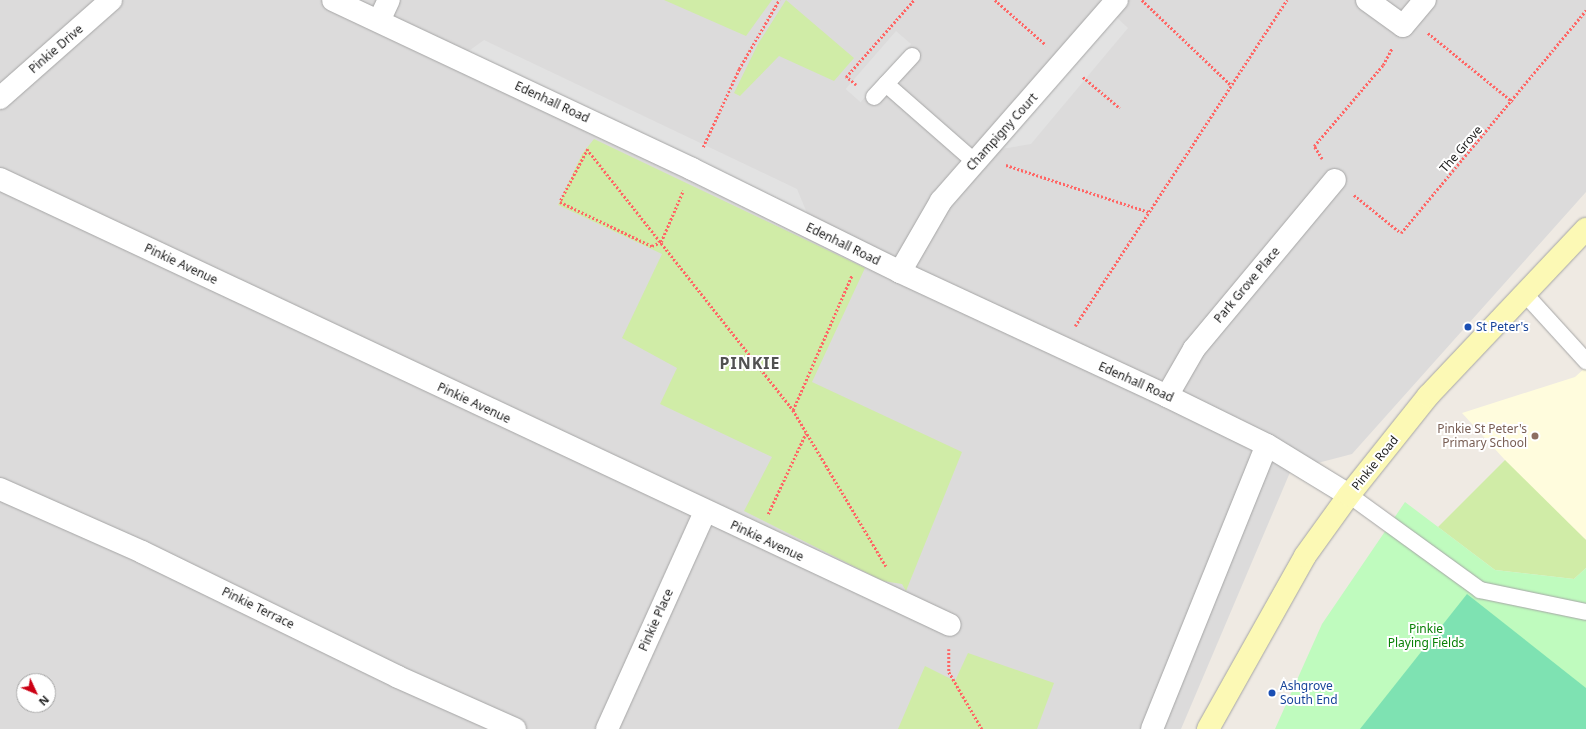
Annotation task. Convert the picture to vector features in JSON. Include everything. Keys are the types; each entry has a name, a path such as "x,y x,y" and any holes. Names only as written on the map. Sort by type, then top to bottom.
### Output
{"main road":[{"name":"Pinkie Road","path":"1208,729 1305,556 1349,495 1428,396 1586,229"}],"street":[{"name":"Pinkie Drive","path":"0,98 111,0"},
{"name":"Edenhall Road","path":"333,0 591,121 900,272 1060,348 1167,396 1267,446 1349,495"},
{"path":"379,21 389,0"},
{"name":"Champigny Court","path":"900,272 941,201 1117,0"},
{"path":"1367,0 1406,22 1425,0"},
{"name":"Pinkie Avenue","path":"0,179 705,512 950,625"},
{"name":"Park Grove Place","path":"1167,396 1194,348 1335,180"},
{"path":"1152,729 1267,446"},
{"name":"Pinkie Terrace","path":"0,490 142,552 398,677 515,729"},
{"name":"Pinkie Place","path":"607,729 705,512"}],"lane":[{"path":"874,97 912,56"},
{"path":"886,84 978,159"},
{"path":"1525,294 1586,361"},
{"path":"1349,495 1480,590 1586,612"}],"path":[{"path":"874,97 846,77 914,0"},
{"path":"1141,0 1232,86"},
{"path":"1060,348 1232,86 1286,0"},
{"name":"The Grove","path":"1335,180 1401,233 1513,102 1586,10"},
{"path":"1335,180 1314,146 1383,65 1406,22 1513,102"},
{"path":"591,121 579,144 588,149 793,410 895,582 896,600"},
{"path":"978,159 1149,212"},
{"path":"793,410 853,271 864,276 872,258"},
{"path":"757,536 806,433"},
{"path":"950,625 949,672 982,729"}],"shaded area":[{"path":"0,0 1586,0 1586,192 1352,454 1291,470 1181,729 0,729"},
{"path":"1114,15 1128,28 1031,144 1001,149"},
{"path":"896,31 911,44 861,102 845,89"},
{"path":"484,40 797,189 807,213 466,53"},
{"name":"Pinkie St Peter's Primary School","path":"1586,367 1586,540 1526,483 1462,413 1575,377"}],"green space":[{"path":"664,0 772,0 746,36"},
{"path":"786,0 854,58 834,81 779,56 740,96 734,93 758,44"},
{"path":"594,139 865,268 812,382 962,452 906,591 902,584 883,581 744,511 772,457 660,404 677,368 622,338 662,254 558,205 582,154"},
{"path":"1505,460 1586,540 1586,568 1574,579 1495,570 1438,527"},
{"name":"Pinkie Playing Fields","path":"1405,502 1495,570 1574,579 1586,568 1586,729 1275,729 1322,624"},
{"path":"1467,594 1586,688 1586,729 1360,729"},
{"path":"968,653 1054,683 1037,729 898,729 925,666 955,681"}],"place":[{"name":"St Peter's","path":"1468,327"},
{"name":"Pinkie St Peter's Primary School","path":"1535,436"},
{"name":"Ashgrove South End","path":"1272,693"}],"district":[{"name":"PINKIE","path":"750,363"}]}
